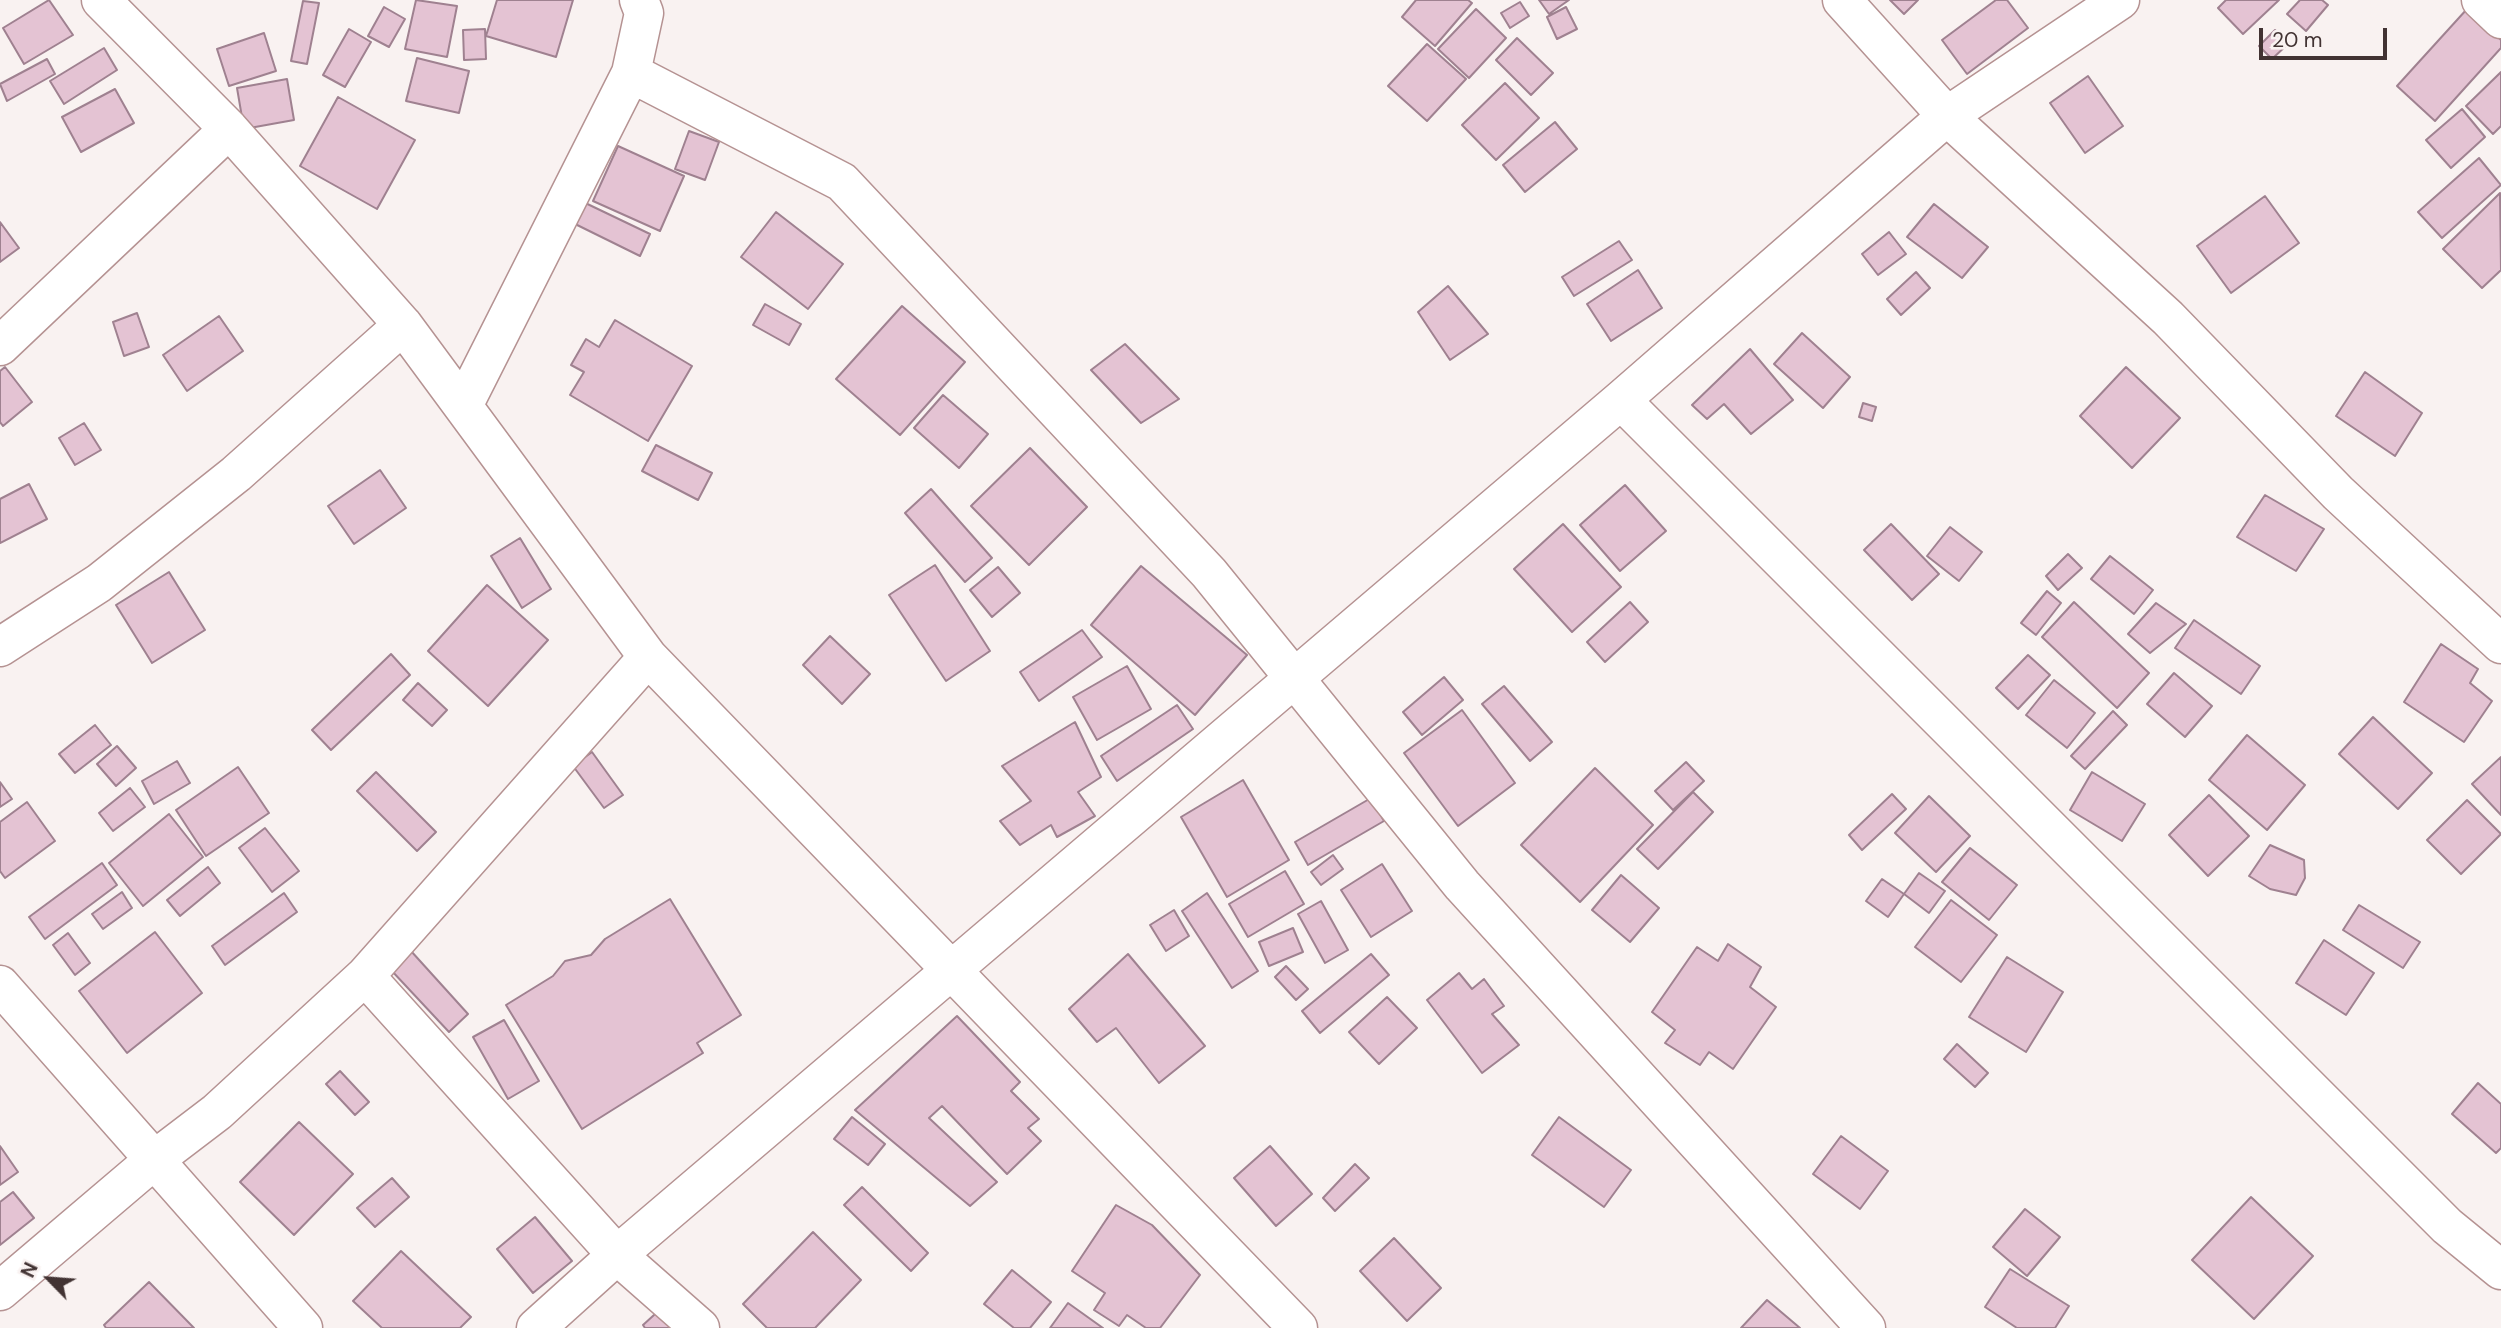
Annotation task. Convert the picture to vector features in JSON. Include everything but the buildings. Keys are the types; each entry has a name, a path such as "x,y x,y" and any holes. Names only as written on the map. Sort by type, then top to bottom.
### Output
{"street":[{"path":"101,0 229,129 403,326 464,404 648,656 1298,1328"},
{"path":"464,404 631,73 643,13 639,0"},
{"path":"1842,0 1947,116 2168,318 2339,493 2501,644"},
{"path":"536,1328 617,1255 1621,400 1947,116 2120,0"},
{"path":"2481,0 2501,19"},
{"path":"631,73 842,182 1209,573 1293,680 1462,885 1866,1328"},
{"path":"0,346 229,129"},
{"path":"0,647 99,583 225,483 403,326"},
{"path":"1621,400 2447,1226 2501,1270"},
{"path":"0,1291 154,1160 217,1112 365,976 648,656"},
{"path":"365,976 617,1255 700,1328"},
{"path":"0,985 303,1328"}]}
